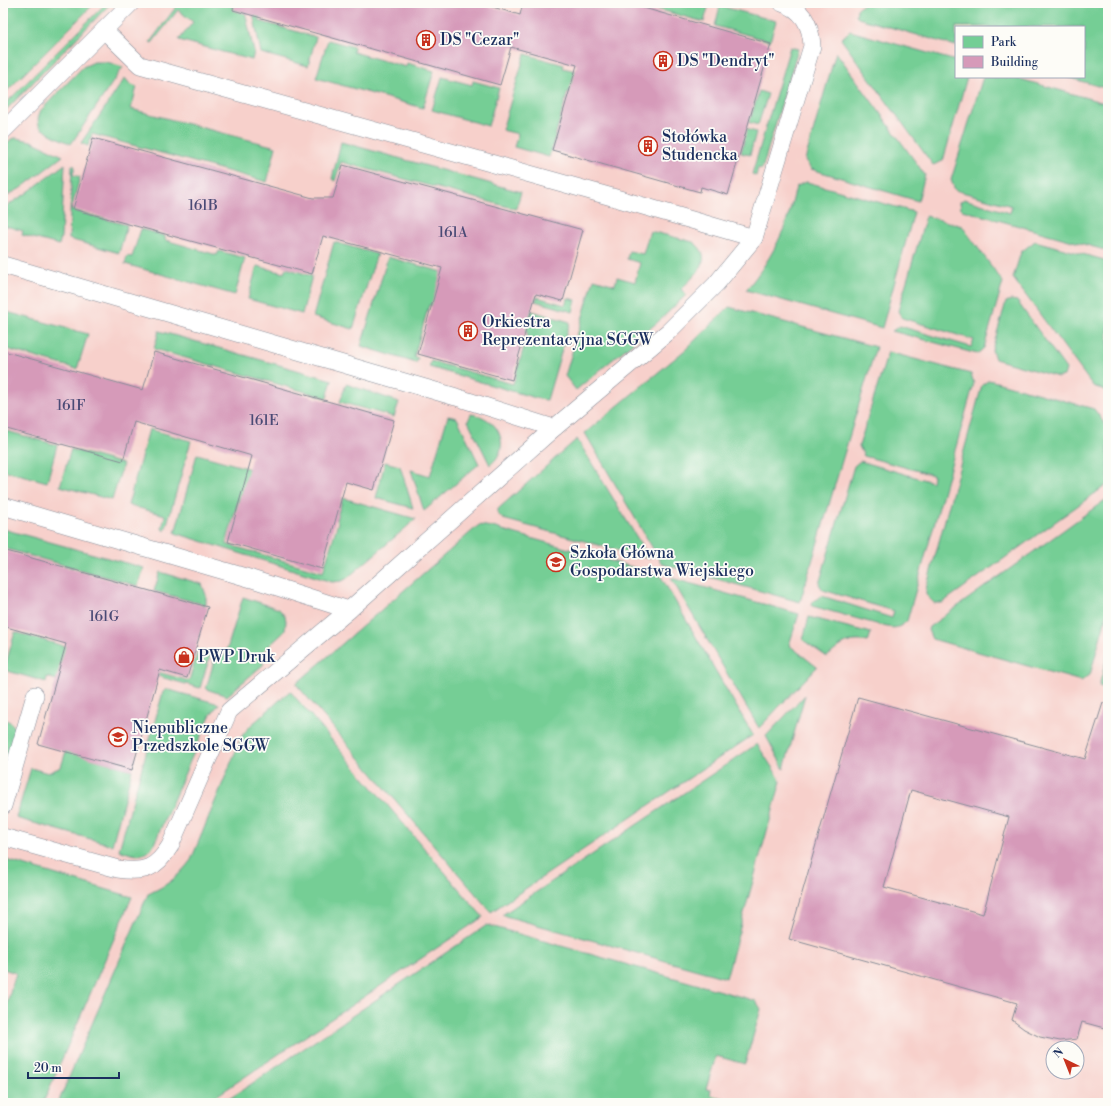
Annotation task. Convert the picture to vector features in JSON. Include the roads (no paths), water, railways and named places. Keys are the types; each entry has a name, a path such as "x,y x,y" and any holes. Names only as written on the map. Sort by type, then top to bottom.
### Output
{"lane":[{"path":"3,131 131,3"},
{"path":"3,837 118,869 133,871 141,870 156,864 170,846 229,711 349,610 554,428 668,332 716,284 754,238 812,46 812,32 805,19 791,6 782,3"},
{"path":"104,30 140,65 754,238"},
{"path":"3,265 456,397 554,428"},
{"path":"3,506 252,579 349,610"},
{"path":"3,806 35,695"}],"place":[{"name":"DS \"Cezar\"","path":"426,40"},
{"name":"DS \"Dendryt\"","path":"663,61"},
{"name":"Stołówka Studencka","path":"648,146"},
{"name":"Orkiestra Reprezentacyjna SGGW","path":"468,331"},
{"name":"Szkoła Główna Gospodarstwa Wiejskiego","path":"556,562"},
{"name":"PWP Druk","path":"184,657"},
{"name":"Niepubliczne Przedszkole SGGW","path":"118,737"}]}
